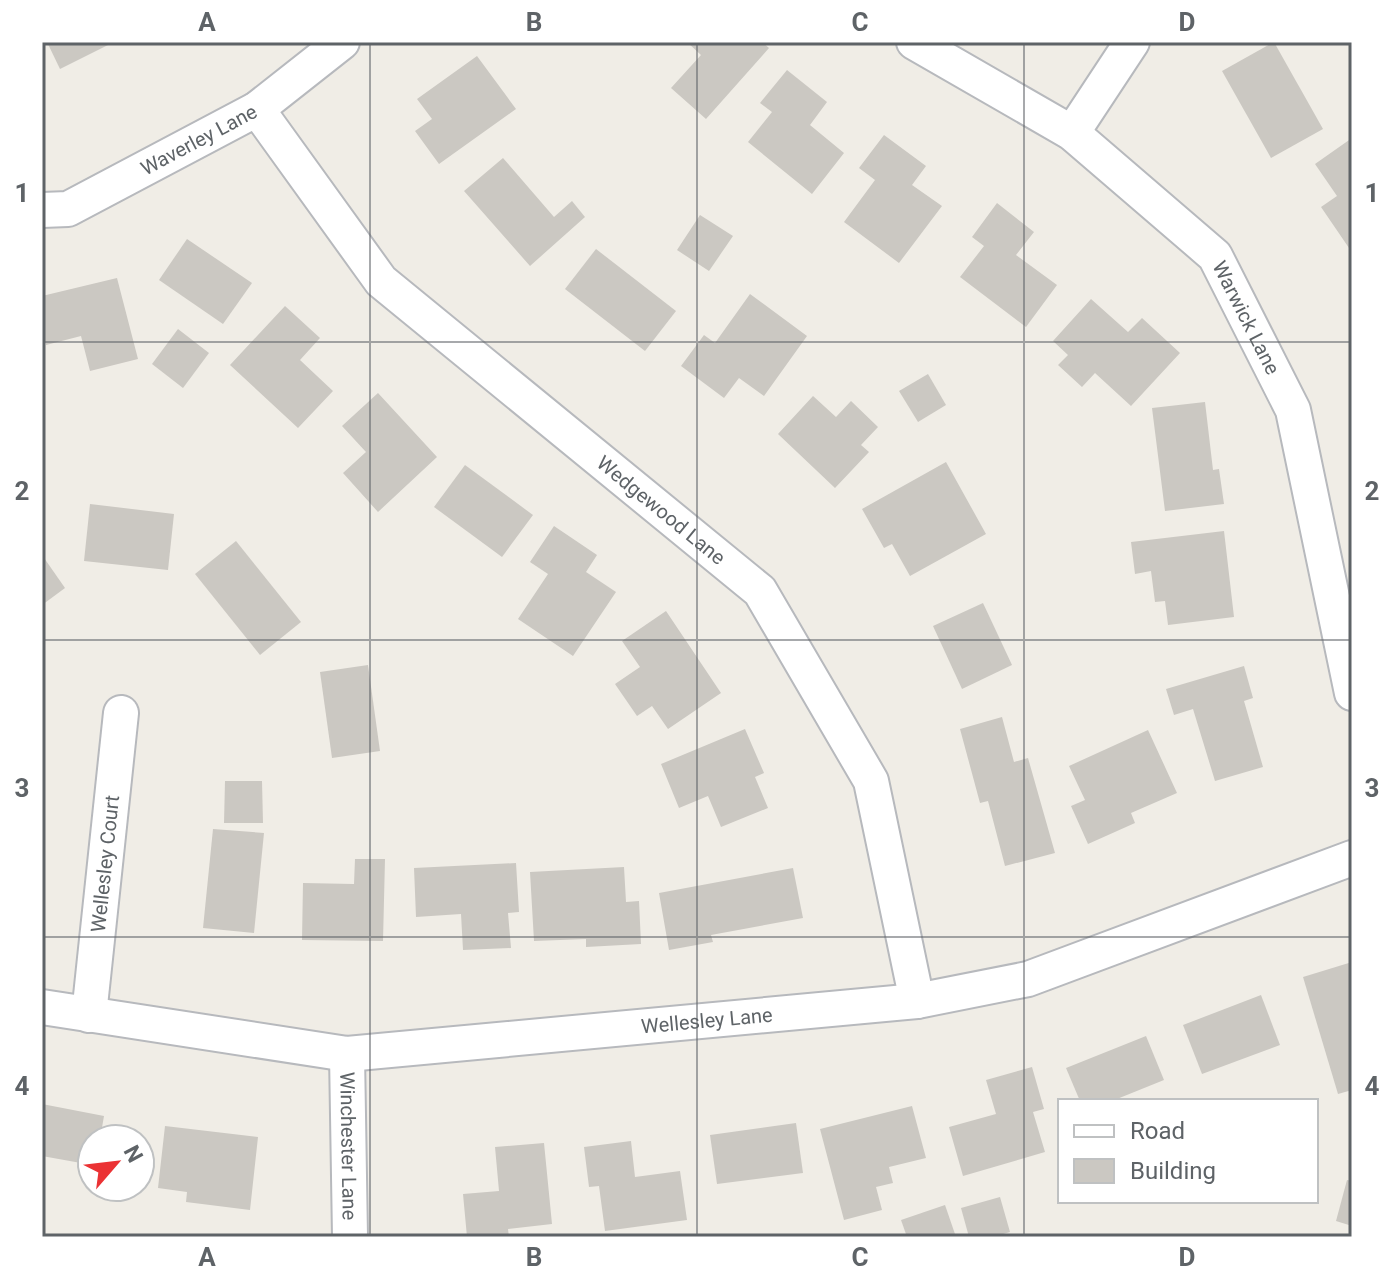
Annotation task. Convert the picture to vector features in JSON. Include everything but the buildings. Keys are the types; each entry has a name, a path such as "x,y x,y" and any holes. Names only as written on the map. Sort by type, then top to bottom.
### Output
{"street":[{"name":"Waverley Lane","path":"42,210 68,209 257,109 342,42"},
{"name":"Warwick Lane","path":"914,42 1072,133 1215,256 1293,410 1340,577 1352,693"},
{"path":"1072,133 1132,42"},
{"name":"Wedgewood Lane","path":"257,109 381,281 760,591 871,781 917,1001"},
{"name":"Wellesley Court","path":"89,1015 121,713"},
{"name":"Wellesley Lane","path":"42,1007 347,1054 917,1001 1028,979 1352,858"},
{"name":"Winchester Lane","path":"347,1054 350,1237"}]}
